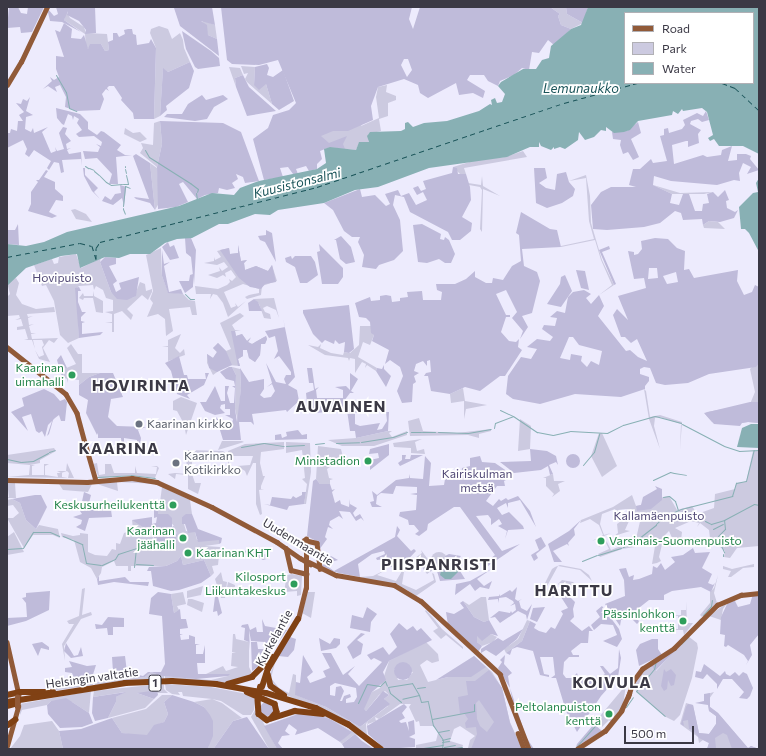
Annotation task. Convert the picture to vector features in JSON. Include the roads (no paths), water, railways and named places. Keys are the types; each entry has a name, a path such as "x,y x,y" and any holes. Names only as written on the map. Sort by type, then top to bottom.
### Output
{"highway":[{"name":"Kurkelantie","path":"259,700 261,687 277,650 297,618"},
{"name":"Kurkelantie","path":"261,687 271,665 297,618"},
{"path":"216,684 236,683 249,678 263,667 277,650"},
{"path":"271,665 268,677 272,687 303,703"},
{"name":"Helsingin valtatie","path":"7,704 73,690 142,682 216,684 303,703 344,721 382,749"},
{"name":"Helsingin valtatie","path":"19,697 134,684 186,684 241,690 291,702 326,714 351,728 378,749"},
{"path":"7,695 19,697 73,690"},
{"path":"241,690 274,703 277,710 274,717 268,719 262,715 259,700"},
{"path":"7,704 19,697"},
{"path":"259,700 259,714 266,720 299,711 326,714"},
{"path":"10,727 15,720"}],"main road":[{"path":"7,85 21,62 47,7"},
{"path":"7,347 66,394 75,408 96,480"},
{"name":"Uudenmaantie","path":"96,480 132,476 169,483 263,532 300,556"},
{"name":"Uudenmaantie","path":"7,479 96,480 132,478 164,484 285,546 310,563 336,577 381,584 401,591 419,603 477,654 496,668 504,681 526,749"},
{"path":"307,540 315,543 317,550 316,559 310,563"},
{"path":"307,540 318,546 317,563 320,568"},
{"name":"Kurkelantie","path":"297,618 303,598 307,540"},
{"path":"285,546 289,553 291,570 305,573"},
{"path":"300,556 293,556 291,565 294,570 305,573"},
{"name":"Uudenmaantie","path":"310,563 336,575 382,582 402,589 421,601 477,654 502,681 517,729 526,749"},
{"path":"577,749 605,730 628,697 640,672 674,648 709,612 725,601 741,595 759,593"},
{"path":"7,642 19,697 15,720"},
{"path":"7,744 10,727 19,697"}],"water":[{"path":"588,7 759,7 759,154 743,146 719,146 714,139 710,141 708,138 713,135 707,112 702,108 683,111 682,109 678,114 673,111 672,115 638,121 630,130 624,132 614,133 606,127 606,131 601,130 594,137 585,140 579,132 578,140 565,149 560,147 554,149 554,147 551,150 541,146 539,142 539,147 530,147 507,157 429,168 378,187 355,190 324,203 278,210 270,215 255,214 228,224 219,224 192,238 177,239 165,243 150,254 130,254 119,258 105,257 80,268 77,254 61,256 26,268 7,286 7,244 26,246 44,242 67,232 179,206 212,193 234,195 240,188 259,181 317,169 326,163 324,149 330,147 356,150 359,142 369,142 367,136 370,132 401,131 405,129 405,123 408,122 413,127 424,123 447,121 479,111 490,104 492,105 491,100 495,98 497,103 502,102 505,94 498,86 501,82 523,69 536,69 542,60 549,58 551,46 571,29 581,25"},
{"path":"759,178 759,252 749,233 745,229 741,229 739,207 753,193 758,192 756,183"},
{"path":"751,424 758,424 759,448 737,447 742,428"},
{"path":"455,565 459,571 451,579 445,579 440,575 441,571 446,572"}],"waterway":[{"path":"56,75 66,92 69,108 76,111"},
{"path":"145,150 149,157 198,189 197,192"},
{"path":"89,168 94,170"},
{"path":"125,169 126,173"},
{"path":"94,171 99,175"},
{"path":"99,175 106,182"},
{"path":"126,175 127,179"},
{"path":"123,184 128,184 127,179"},
{"path":"106,182 111,185 122,184"},
{"path":"123,206 125,186 130,188"},
{"path":"196,193 197,199"},
{"path":"123,209 125,214"},
{"path":"185,294 190,299 194,299"},
{"path":"500,410 513,416"},
{"path":"494,428 495,423 513,416 537,432 553,435 570,431 607,433 623,425 655,416 681,423"},
{"path":"682,424 724,446 739,451 759,450"},
{"path":"438,432 468,433 491,429"},
{"path":"361,442 393,437 407,432"},
{"path":"411,432 421,432"},
{"path":"422,432 435,432"},
{"path":"583,465 594,452 599,434"},
{"path":"336,443 359,442"},
{"path":"241,447 264,443 284,446"},
{"path":"315,444 324,443"},
{"path":"286,446 304,445"},
{"path":"49,452 55,450"},
{"path":"656,524 665,516 681,509 732,496 736,483 746,481 754,450"},
{"path":"7,459 21,462 33,461 48,453"},
{"path":"653,480 670,472 674,473"},
{"path":"674,473 686,475"},
{"path":"97,477 131,475 155,478"},
{"path":"663,497 669,496 675,501 678,510"},
{"path":"718,536 725,529 724,520 754,504 759,505"},
{"path":"705,521 711,524 724,520"},
{"path":"713,529 723,524"},
{"path":"623,547 634,542 656,525"},
{"path":"23,548 33,532 50,532 59,536"},
{"path":"63,536 82,544 86,563 101,565"},
{"path":"717,537 724,552"},
{"path":"102,565 115,559 118,554 136,548 155,546"},
{"path":"7,549 22,548"},
{"path":"134,567 136,548"},
{"path":"598,555 621,548"},
{"path":"582,561 597,555"},
{"path":"136,564 153,565"},
{"path":"703,615 711,606 712,600"},
{"path":"693,627 700,619"},
{"path":"681,644 688,637"},
{"path":"656,661 654,669 636,691 665,716"},
{"path":"358,703 367,684 380,686 385,681 387,686"},
{"path":"401,702 390,693 388,687 412,683 419,695 402,699"},
{"path":"417,688 425,687"},
{"path":"419,695 421,702 428,701"},
{"path":"626,707 633,697"},
{"path":"428,702 433,725 443,740 442,749"},
{"path":"432,719 474,711 474,704"},
{"path":"576,747 595,726"},
{"path":"438,732 449,730"},
{"path":"442,740 450,738"},
{"path":"442,742 449,741"},
{"path":"417,749 443,745"},
{"path":"444,747 455,745"},
{"path":"449,749 462,747"}],"place":[{"name":"Kaarinan uimahalli","path":"72,375"},
{"name":"Kaarinan kirkko","path":"139,424"},
{"name":"Ministadion","path":"368,461"},
{"name":"Kaarinan Kotikirkko","path":"176,463"},
{"name":"Keskusurheilukenttä","path":"173,505"},
{"name":"Kaarinan jäähalli","path":"183,538"},
{"name":"Varsinais-Suomenpuisto","path":"601,541"},
{"name":"Kaarinan KHT","path":"188,553"},
{"name":"Kilosport Liikuntakeskus","path":"294,584"},
{"name":"Pässinlohkon kenttä","path":"683,621"},
{"name":"Peltolanpuiston kenttä","path":"609,714"}],"district":[{"name":"HOVIRINTA","path":"141,385"},
{"name":"AUVAINEN","path":"341,406"},
{"name":"KAARINA","path":"119,448"},
{"name":"PIISPANRISTI","path":"439,564"},
{"name":"HARITTU","path":"574,590"},
{"name":"KOIVULA","path":"612,682"}],"water label":[{"name":"Lemunaukko","path":"581,88"},
{"name":"Kuusistonsalmi","path":"297,183"}],"park label":[{"name":"Hovipuisto","path":"62,278"},
{"name":"Kairiskulman metsä","path":"477,481"},
{"name":"Kallamäenpuisto","path":"659,516"}]}
